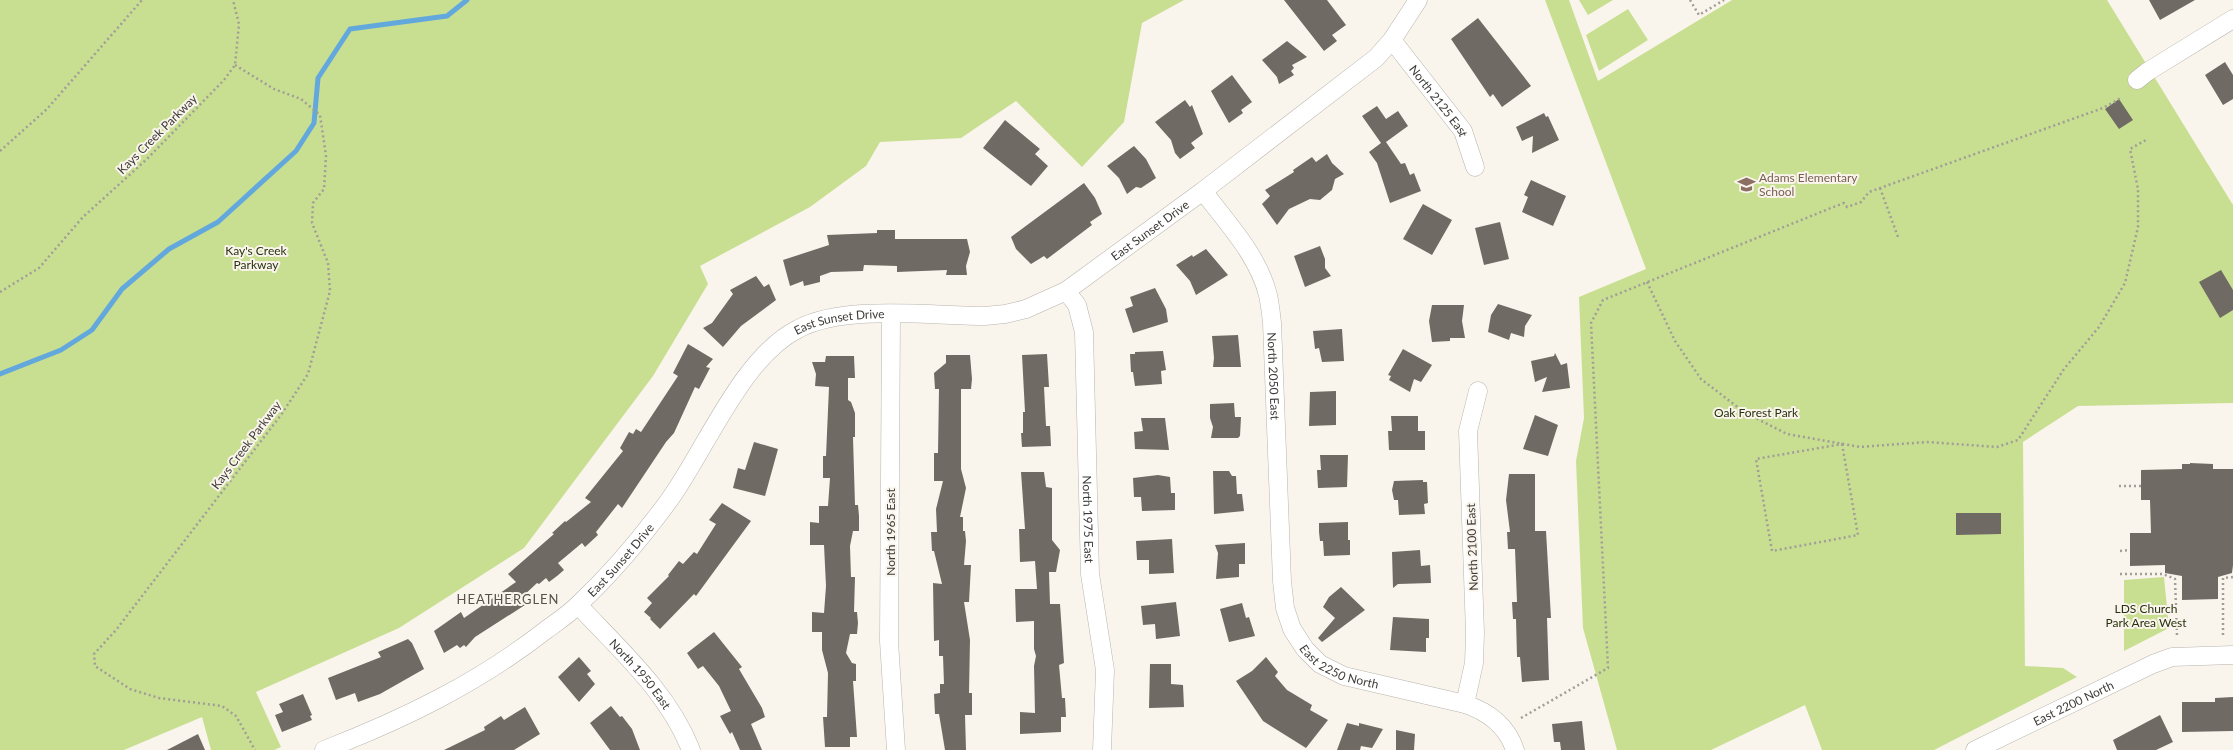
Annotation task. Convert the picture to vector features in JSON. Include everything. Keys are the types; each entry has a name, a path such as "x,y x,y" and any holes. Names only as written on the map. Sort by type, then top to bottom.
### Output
{"street":[{"name":"East Sunset Drive","path":"324,750 387,726 472,682 525,647 578,605 617,565 670,499 745,380 769,350 797,329 826,318 891,314 985,316 1005,314 1026,309 1066,291 1202,191 1376,58 1392,40 1418,0"},
{"path":"2137,80 2147,72 2233,19"},
{"name":"North 2125 East","path":"1392,40 1463,131 1475,167"},
{"name":"North 2050 East","path":"1202,191 1247,250 1261,274 1268,296 1272,323 1282,581"},
{"name":"North 1975 East","path":"1066,291 1077,306 1084,332 1090,574 1105,670 1102,750"},
{"name":"North 1965 East","path":"891,314 889,641 896,750"},
{"name":"North 2100 East","path":"1465,704 1474,664 1475,633 1468,431 1478,390"},
{"name":"East 2250 North","path":"1282,581 1285,608 1292,630 1305,649 1320,664 1344,676 1465,704"},
{"name":"North 1950 East","path":"578,605 656,688 684,732 692,750"},
{"name":"East 2200 North","path":"1975,750 2153,664 2172,657 2233,654"},
{"path":"1465,704 1483,710 1495,719 1512,740 1515,750"}],"path":[{"path":"0,151 47,108 142,0"},
{"path":"233,0 239,24 235,65"},
{"path":"1690,0 1699,15 1724,0"},
{"name":"Kays Creek Parkway","path":"0,292 39,268 83,217 147,159 224,80 235,65 274,89 306,103 320,115 326,156 324,189 313,203 312,223 328,263 330,291 308,374 281,415 116,630 94,654 95,666 130,689 158,698 222,706 236,716 255,750"},
{"path":"1521,718 1608,668 1591,323 1603,300 1844,203 1847,208 1861,202 1869,192 2103,108 2121,98"},
{"path":"1647,282 1675,341 1701,379 1744,412 1787,434 1860,446 1927,442 1998,448 2018,440 2064,369 2099,327 2125,283 2138,227 2138,189 2130,149 2146,140"},
{"path":"1880,188 1898,237"},
{"path":"1842,444 1858,535 1772,551 1756,459 1842,444"},
{"path":"2119,486 2141,486"},
{"path":"2120,551 2130,550"},
{"path":"2120,574 2163,574 2174,579 2177,636"},
{"path":"2223,635 2223,578 2233,577"}],"green space":[{"name":"Kay's Creek Parkway","path":"0,0 1184,0 1142,23 1124,122 1082,167 1016,101 961,138 880,142 866,166 810,207 700,266 708,284 653,376 524,548 399,628 256,692 281,747 274,750 211,750 202,717 124,750 0,750"},
{"name":"Oak Forest Park","path":"1545,0 1569,0 1598,81 1732,0 2107,0 2233,205 2233,403 2078,406 2023,442 2025,666 2063,668 2077,677 1934,750 1822,750 1805,705 1711,750 1617,750 1583,628 1576,461 1584,418 1579,297 1646,269"},
{"path":"1579,0 1613,0 1588,15"},
{"path":"1628,9 1648,40 1599,71 1586,35"},
{"name":"LDS Church Park Area West","path":"2164,577 2169,628 2124,651 2124,580"}],"building":[{"path":"1284,0 1327,0 1346,25 1332,35 1337,41 1324,51"},
{"path":"2149,0 2195,0 2160,20"},
{"path":"1478,18 1531,86 1502,107 1493,94 1490,97 1451,39"},
{"path":"1287,41 1307,57 1292,65 1294,68 1291,71 1294,75 1279,84 1277,77 1262,60"},
{"path":"2225,62 2233,75 2233,99 2223,105 2205,75"},
{"path":"1232,75 1252,102 1241,110 1243,113 1229,123 1211,91"},
{"path":"2119,99 2133,120 2119,129 2105,109"},
{"path":"1185,100 1190,107 1192,105 1203,134 1191,143 1195,148 1180,159 1175,153 1171,140 1155,122"},
{"path":"1377,106 1386,119 1398,111 1408,126 1386,142 1401,164 1405,163 1410,175 1414,173 1421,191 1390,203 1377,163 1369,152 1381,143 1362,116"},
{"path":"1544,113 1546,117 1548,116 1559,140 1532,153 1533,136 1522,141 1516,127"},
{"path":"1005,120 1040,149 1035,154 1048,166 1031,186 983,148"},
{"path":"1134,146 1146,159 1156,178 1141,188 1136,187 1127,194 1119,178 1107,166"},
{"path":"1327,154 1332,163 1344,174 1335,179 1332,190 1320,200 1310,199 1289,209 1277,225 1262,204 1270,196 1265,190 1294,172 1293,170 1312,157 1316,162"},
{"path":"1531,180 1566,196 1553,226 1522,212 1528,197 1524,195"},
{"path":"1084,183 1095,198 1102,214 1090,222 1092,225 1047,259 1044,256 1031,264 1016,249 1011,237"},
{"path":"1423,204 1452,220 1432,255 1403,239"},
{"path":"1500,222 1509,259 1484,265 1475,228"},
{"path":"877,230 895,230 895,239 967,239 970,252 966,266 967,275 946,275 947,270 897,272 897,266 864,265 863,271 831,272 820,276 820,282 804,286 803,281 790,286 783,260 829,245 827,235 877,233"},
{"path":"1320,246 1325,259 1325,268 1331,276 1305,287 1294,256"},
{"path":"1206,249 1228,275 1196,295 1190,281 1176,265 1192,255 1193,257"},
{"path":"2221,270 2233,290 2233,310 2220,318 2199,282"},
{"path":"756,276 764,287 769,284 776,300 741,326 723,347 703,328 712,323 733,294 730,290"},
{"path":"1155,288 1166,309 1168,322 1133,333 1125,309 1133,306 1130,297"},
{"path":"1498,304 1532,315 1525,326 1524,337 1511,333 1509,340 1488,332 1491,315"},
{"path":"1432,305 1464,305 1462,321 1465,338 1450,338 1450,341 1432,342 1429,321"},
{"path":"1342,329 1344,361 1322,362 1319,348 1315,349 1313,331"},
{"path":"1238,335 1241,367 1213,367 1214,358 1212,336"},
{"path":"688,344 713,359 706,367 710,368 699,389 695,387 674,433 666,442 622,508 618,504 596,532 598,535 585,547 582,543 558,563 564,570 549,582 546,578 539,584 537,583 520,599 525,605 475,637 466,647 464,645 460,648 457,645 444,653 434,631 461,612 464,618 516,582 508,574 554,534 552,533 565,521 566,522 591,502 585,498 623,451 620,448 629,432 633,434 636,429 641,432 678,376 673,373"},
{"path":"1403,349 1432,365 1421,382 1414,379 1410,392 1389,380 1391,376 1388,375"},
{"path":"1163,351 1166,370 1161,371 1162,384 1135,386 1133,372 1131,372 1130,354 1135,354 1135,352"},
{"path":"1555,353 1561,365 1567,363 1570,388 1542,392 1547,377 1535,382 1531,361 1554,356"},
{"path":"1047,354 1049,387 1044,387 1046,426 1050,426 1051,446 1022,447 1021,433 1023,433 1023,412 1025,412 1022,355"},
{"path":"946,355 970,355 972,379 971,389 961,389 961,469 966,488 960,517 963,517 963,531 965,531 966,541 964,565 971,565 969,602 964,602 970,640 969,693 972,693 972,715 965,715 966,750 945,750 939,714 935,714 934,694 940,693 940,684 944,684 943,656 939,656 939,640 934,641 933,583 942,584 934,551 932,551 931,532 937,532 936,509 943,481 934,481 934,453 938,453 939,389 935,389 934,373 946,363"},
{"path":"826,356 854,356 855,378 848,378 848,400 851,402 855,413 855,437 853,437 855,505 858,505 859,531 853,531 850,546 851,577 855,577 854,612 857,612 858,623 857,634 850,634 846,653 852,663 856,664 856,681 853,681 857,737 850,737 850,747 825,747 823,717 827,717 828,673 822,650 822,632 812,632 812,612 824,613 826,586 824,545 810,545 810,522 819,523 819,506 828,506 830,478 823,478 823,456 826,456 829,387 815,386 816,374 812,362 825,362"},
{"path":"1336,391 1336,425 1309,426 1310,392"},
{"path":"1234,403 1235,417 1241,417 1240,436 1238,438 1211,438 1213,427 1210,418 1210,404"},
{"path":"1535,415 1558,425 1548,456 1523,449"},
{"path":"1391,416 1418,416 1418,431 1425,431 1425,450 1389,450 1388,431 1392,431"},
{"path":"1141,418 1165,418 1169,450 1135,449 1134,432 1143,431"},
{"path":"754,442 778,449 765,496 733,488 738,468 745,470"},
{"path":"1320,455 1348,455 1347,487 1318,488 1317,470 1321,470"},
{"path":"2182,464 2213,464 2213,469 2233,469 2233,565 2232,573 2218,577 2218,599 2182,600 2182,576 2165,573 2165,565 2130,566 2130,533 2151,533 2150,500 2141,500 2141,470 2182,469"},
{"path":"1213,471 1229,471 1232,476 1236,476 1237,494 1242,494 1244,511 1214,514"},
{"path":"1021,472 1044,472 1046,487 1052,488 1052,540 1060,550 1056,572 1049,572 1050,604 1060,604 1064,663 1059,665 1062,698 1065,698 1066,717 1061,717 1061,732 1020,734 1020,712 1035,713 1034,666 1036,656 1034,649 1034,621 1016,622 1015,589 1037,589 1035,561 1020,562 1019,529 1025,529"},
{"path":"1509,474 1535,474 1535,531 1546,531 1551,618 1547,618 1549,680 1522,682 1520,657 1517,657 1516,619 1513,619 1512,602 1517,602 1515,549 1508,549 1507,532 1510,532 1506,500"},
{"path":"1158,475 1170,477 1171,493 1175,493 1175,510 1142,511 1141,497 1134,497 1133,478"},
{"path":"1423,480 1423,482 1427,482 1428,503 1424,504 1425,514 1399,515 1398,500 1394,500 1392,490 1394,481"},
{"path":"722,503 751,521 696,596 694,594 660,629 644,612 652,603 647,598 669,576 668,575 679,561 683,564 694,552 697,554 716,524 709,520"},
{"path":"1956,513 2001,513 2001,534 1956,535"},
{"path":"1348,522 1350,555 1324,556 1323,541 1320,541 1319,523"},
{"path":"1172,539 1174,573 1149,574 1149,560 1137,560 1136,541"},
{"path":"1245,543 1245,564 1239,564 1239,577 1216,579 1218,553 1215,545"},
{"path":"1420,550 1421,566 1430,565 1431,583 1398,584 1393,588 1392,552"},
{"path":"1341,587 1365,610 1322,642 1318,638 1335,618 1323,607 1329,597"},
{"path":"1176,602 1180,636 1156,639 1155,624 1143,625 1141,606"},
{"path":"1242,603 1246,618 1249,617 1255,636 1229,642 1220,609"},
{"path":"1393,617 1429,619 1429,638 1426,638 1426,652 1390,650"},
{"path":"714,632 742,667 739,669 762,708 765,717 751,724 762,750 740,750 732,732 730,734 720,716 731,711 719,686 703,666 698,669 687,653"},
{"path":"408,639 412,643 424,669 380,694 358,702 355,693 336,700 328,678 381,657 378,652"},
{"path":"579,657 591,671 587,674 595,684 579,702 558,677"},
{"path":"1266,657 1278,672 1275,676 1287,690 1312,705 1310,710 1328,720 1306,748 1263,721 1236,681 1252,671"},
{"path":"1150,664 1171,664 1171,684 1183,685 1184,707 1149,708"},
{"path":"303,694 312,715 310,716 312,720 282,732 275,715 283,712 279,704"},
{"path":"2233,697 2233,731 2182,732 2182,702 2215,702 2215,698"},
{"path":"611,706 620,717 622,716 632,729 640,750 610,750 590,723"},
{"path":"525,707 540,734 514,750 444,750 485,730 484,727 501,716 504,720"},
{"path":"2160,715 2173,742 2156,750 2117,750 2113,740"},
{"path":"1582,721 1585,750 1561,750 1560,742 1554,742 1552,724"},
{"path":"1347,723 1359,726 1359,723 1383,729 1372,748 1361,746 1360,750 1337,750"},
{"path":"1396,730 1415,734 1414,750 1396,750"},
{"path":"198,734 205,750 167,750"}],"waterway":[{"path":"0,374 61,350 92,330 122,289 169,249 218,222 296,151 314,123 318,78 350,29 447,16 467,0"}],"place":[{"name":"Adams Elementary School","path":"1746,184"}],"district":[{"name":"HEATHERGLEN","path":"508,599"}]}
